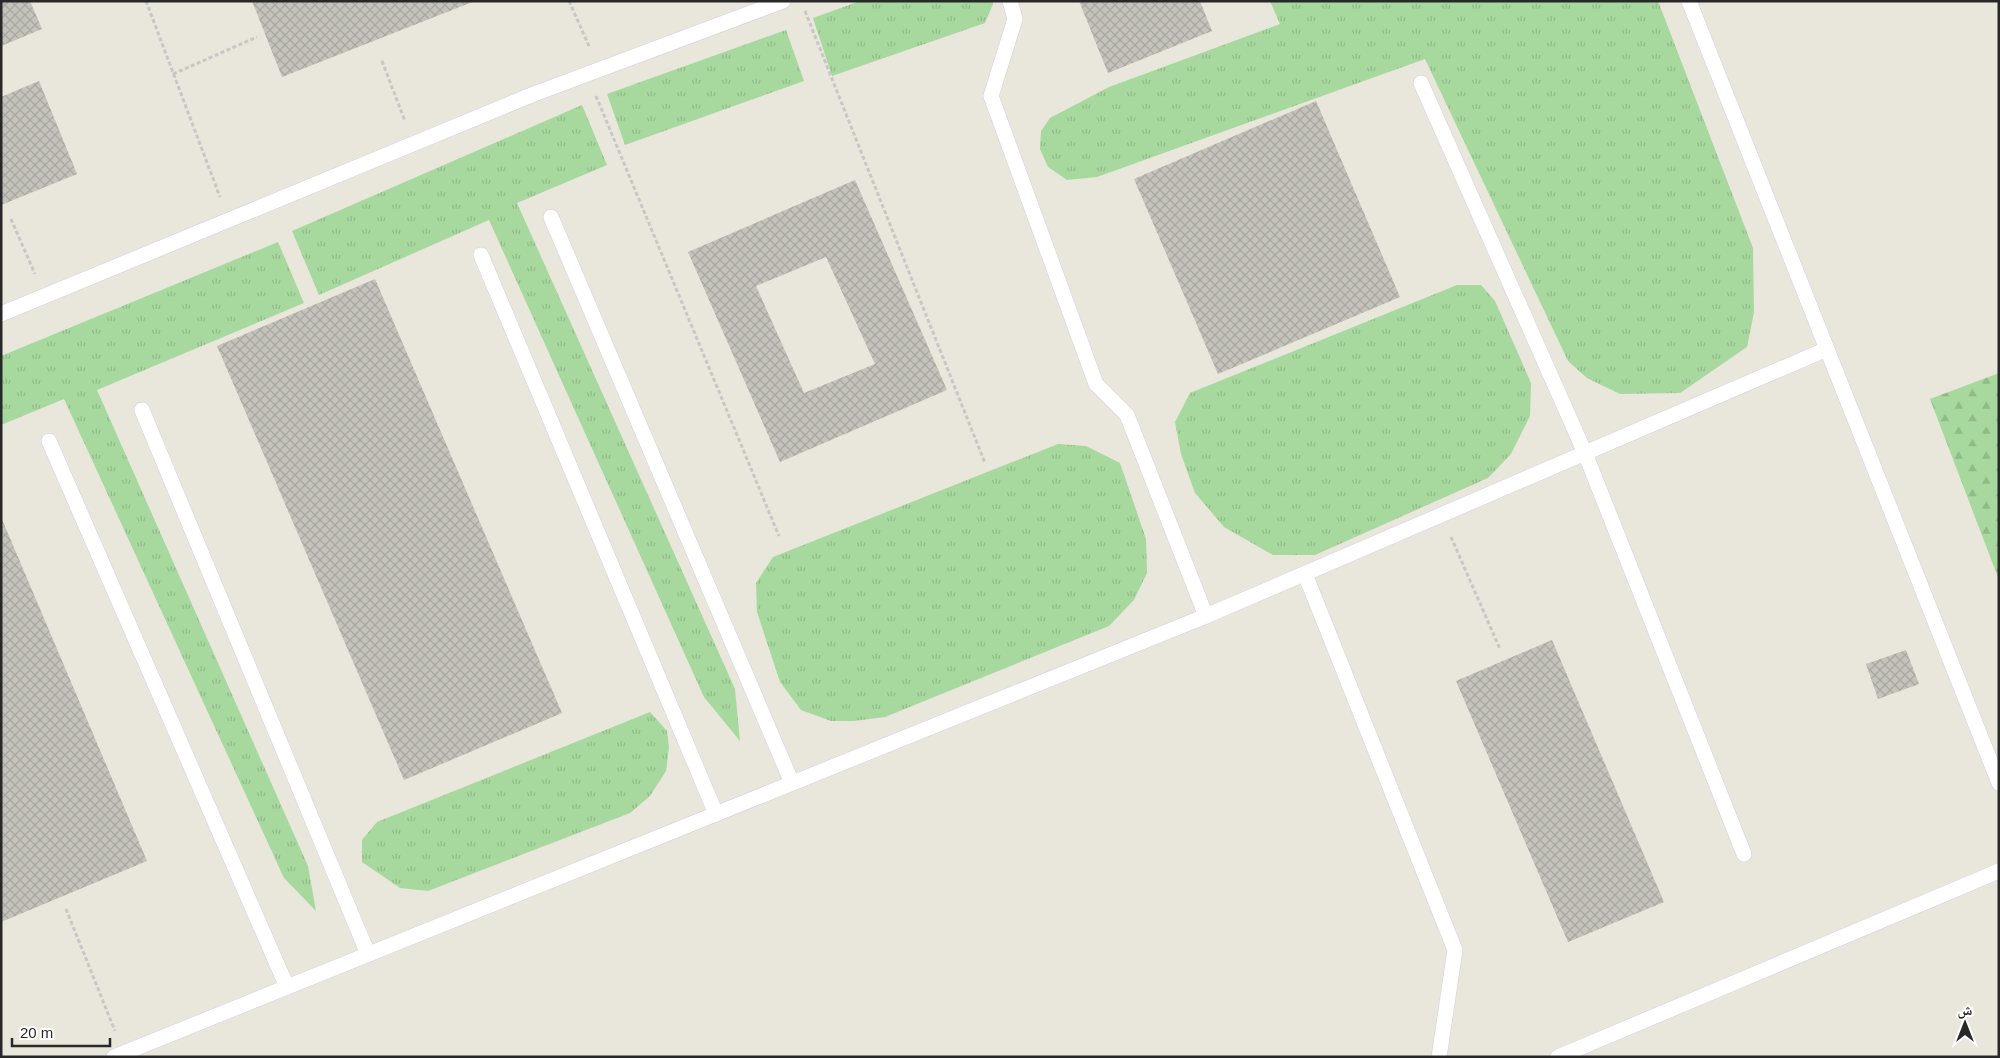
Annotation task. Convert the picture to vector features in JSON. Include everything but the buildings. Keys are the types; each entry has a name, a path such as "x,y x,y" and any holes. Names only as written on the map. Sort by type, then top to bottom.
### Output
{"lane":[{"path":"1,314 534,94 783,1"},
{"path":"1010,1 1015,19 991,96 1096,384 1127,415 1206,616"},
{"path":"1689,1 1999,783"},
{"path":"1421,83 1585,453 1744,854"},
{"path":"552,217 792,783"},
{"path":"481,255 716,814"},
{"path":"118,1055 1206,616 1827,349"},
{"path":"142,410 368,954"},
{"path":"49,441 287,987"},
{"path":"1305,574 1455,950 1439,1057"},
{"path":"1558,1057 1999,871"}],"path":[{"path":"146,1 229,220"},
{"path":"570,1 593,72 779,536"},
{"path":"804,10 985,463"},
{"path":"174,74 257,37"},
{"path":"382,61 414,144"},
{"path":"11,220 45,296"},
{"path":"1441,515 1500,649"},
{"path":"66,909 118,1055"}],"green space":[{"path":"860,1 993,1 993,4 985,23 832,76 813,18"},
{"path":"1270,1 1658,1 1753,248 1754,312 1747,347 1680,393 1620,394 1587,378 1568,361 1425,59 1097,177 1067,180 1048,167 1040,149 1041,131 1050,118 1109,87 1280,24"},
{"path":"786,30 804,81 625,145 607,94"},
{"path":"582,105 607,165 517,203 735,689 740,741 704,697 489,220 319,295 292,231"},
{"path":"278,242 304,303 97,390 308,866 316,911 284,878 64,399 1,425 1,356"},
{"path":"1457,285 1481,285 1495,301 1531,383 1530,416 1511,454 1488,478 1315,555 1273,555 1224,527 1195,493 1181,454 1175,422 1190,393"},
{"path":"1999,373 1999,580 1930,399"},
{"path":"1058,444 1086,446 1120,463 1146,539 1147,573 1134,600 1109,626 885,717 854,721 831,721 801,710 780,682 757,612 756,583 773,557"},
{"path":"650,712 667,731 669,747 666,771 650,796 630,813 428,891 400,888 362,862 362,840 377,822"}]}
